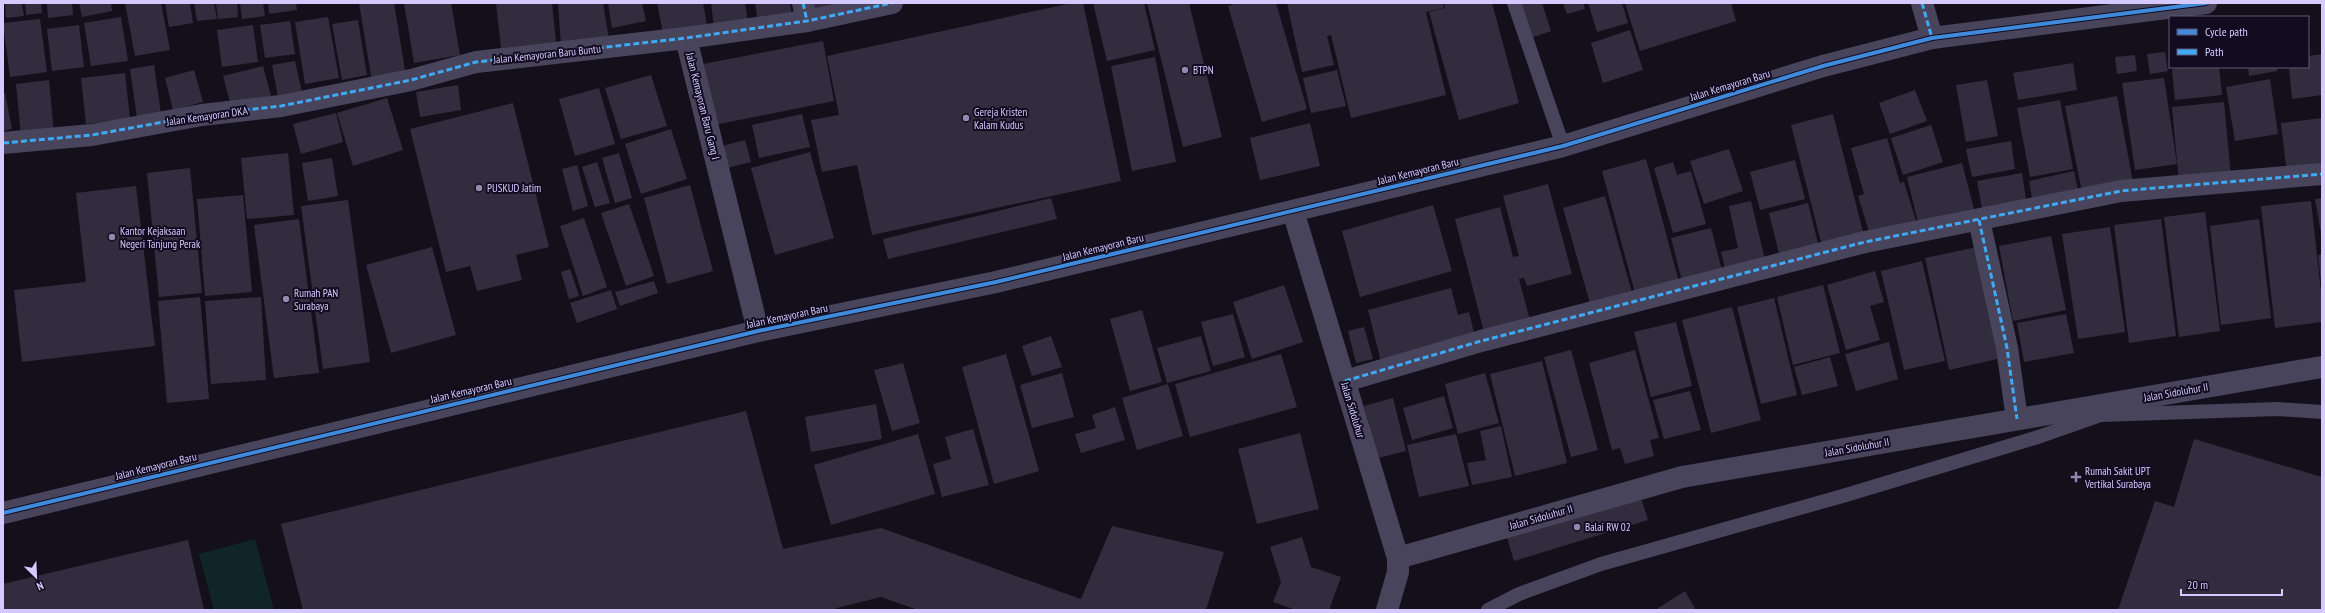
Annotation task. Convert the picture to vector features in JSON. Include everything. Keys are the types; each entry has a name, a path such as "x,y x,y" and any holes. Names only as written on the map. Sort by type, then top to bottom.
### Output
{"street":[{"name":"Jalan Kemayoran Baru Gang I","path":"758,331 686,38 805,12 892,3"},
{"path":"1922,3 1932,38"},
{"name":"Jalan Kemayoran Baru","path":"3,513 758,331 996,282 1563,146 1823,66 1932,38 2206,3"},
{"name":"Jalan Kemayoran Baru Buntu","path":"411,80 476,62 686,38"},
{"name":"Jalan Kemayoran DKA","path":"3,144 92,135 202,115 281,106 411,80"},
{"path":"1345,381 1481,342 1865,242 2121,191 2322,174"},
{"name":"Jalan Sidoluhur","path":"1293,211 1398,558 1398,572 1387,610"},
{"path":"1979,220 2007,348 2017,419"},
{"name":"Jalan Sidoluhur II","path":"1398,558 1682,477 2322,367"}],"lane":[{"path":"1514,3 1563,146"},
{"path":"1488,610 1519,594 1601,564 1846,495 2038,437 2101,415 2278,409 2322,412"}],"green space":[{"path":"255,539 274,610 214,610 199,554"}],"building":[{"path":"5,3 22,3 24,16 6,18"},
{"path":"25,3 41,3 42,13 26,15"},
{"path":"47,3 72,3 73,15 48,18"},
{"path":"79,3 111,3 112,11 82,17"},
{"path":"125,3 161,3 170,50 135,56"},
{"path":"165,3 190,3 193,23 169,27"},
{"path":"194,3 214,3 217,19 197,21"},
{"path":"216,3 237,3 238,17 218,19"},
{"path":"240,3 263,3 265,16 242,19"},
{"path":"268,3 296,3 297,10 269,14"},
{"path":"359,3 394,3 406,76 372,82"},
{"path":"404,3 451,3 460,55 414,63"},
{"path":"496,3 552,3 556,42 501,48"},
{"path":"558,3 603,3 609,39 561,45"},
{"path":"608,3 642,3 646,21 612,28"},
{"path":"657,3 703,3 707,25 663,33"},
{"path":"711,3 745,3 748,22 714,27"},
{"path":"755,3 790,3 792,17 758,22"},
{"path":"808,3 852,3 809,10"},
{"name":"Gereja Kristen Kalam Kudus","path":"1072,3 1083,3 1121,181 872,235 857,165 822,172 811,120 839,115 827,56"},
{"path":"1093,3 1144,3 1155,50 1107,61"},
{"name":"BTPN","path":"1147,3 1189,3 1222,137 1183,147"},
{"path":"1237,3 1276,3 1307,109 1262,122 1228,6"},
{"path":"1287,3 1443,3 1444,8 1426,12 1446,95 1351,118 1331,35 1327,36 1334,65 1302,72"},
{"path":"1444,3 1492,3 1519,103 1459,120 1429,12 1445,8"},
{"path":"1516,3 1542,3 1551,31 1528,39"},
{"path":"1563,3 1583,3 1585,9 1567,14"},
{"path":"1588,3 1622,3 1628,23 1597,32"},
{"path":"1625,3 1731,3 1736,21 1640,51"},
{"path":"121,17 128,61 91,66 84,23"},
{"path":"328,17 339,78 305,84 295,22"},
{"path":"40,19 47,72 10,77 3,23"},
{"path":"358,20 367,75 342,80 332,24"},
{"path":"290,21 295,54 265,58 260,25"},
{"path":"79,25 84,67 52,71 47,29"},
{"path":"253,25 258,62 222,67 217,30"},
{"path":"1630,30 1643,70 1603,83 1591,43"},
{"path":"823,41 834,101 709,126 698,65"},
{"path":"2165,52 2168,71 2150,74 2147,54"},
{"path":"2322,54 2322,95 2292,99 2289,68 2309,68 2309,56"},
{"path":"2135,55 2137,71 2117,74 2115,57"},
{"path":"1155,57 1176,162 1132,171 1111,66"},
{"path":"295,61 302,92 278,97 272,65"},
{"path":"2073,63 2077,90 2018,100 2013,73"},
{"path":"154,65 161,114 137,118 130,69"},
{"path":"263,66 271,96 231,106 223,76"},
{"path":"2219,68 2222,95 2175,100 2172,69"},
{"path":"2248,68 2277,68 2277,71 2249,76"},
{"path":"194,70 203,102 173,110 165,78"},
{"path":"1337,70 1346,106 1311,113 1303,78"},
{"path":"125,73 130,119 86,124 81,78"},
{"path":"651,75 667,126 621,139 605,88"},
{"path":"2164,78 2177,164 2135,170 2122,83"},
{"path":"2270,79 2278,134 2235,141 2226,87"},
{"path":"49,80 54,133 21,136 16,84"},
{"path":"1987,80 1998,136 1966,142 1956,85"},
{"path":"458,85 461,110 420,117 416,92"},
{"path":"599,88 615,144 575,156 559,99"},
{"path":"1915,90 1927,121 1890,134 1879,103"},
{"path":"3,93 5,93 12,129 3,131"},
{"path":"2117,96 2134,188 2083,198 2065,106"},
{"path":"387,98 403,150 353,166 337,113"},
{"path":"2060,100 2073,169 2030,177 2017,108"},
{"path":"2224,102 2231,177 2179,182 2172,107"},
{"name":"PUSKUD Jatim","path":"513,103 549,247 516,255 522,280 477,291 470,266 446,272 410,129"},
{"path":"336,113 343,142 301,154 293,124"},
{"path":"802,114 810,147 759,158 752,125"},
{"path":"1833,114 1865,240 1823,250 1791,125"},
{"path":"2322,118 2322,171 2287,175 2281,123"},
{"path":"1310,123 1320,166 1260,180 1250,138"},
{"path":"1931,125 1943,162 1903,175 1891,138"},
{"path":"671,129 687,179 641,194 625,144"},
{"path":"1887,138 1900,183 1904,182 1917,224 1871,238 1858,196 1864,194 1851,148"},
{"path":"745,140 751,162 723,169 718,147"},
{"path":"2011,141 2015,169 1972,177 1966,149"},
{"path":"1729,149 1743,191 1704,204 1690,161"},
{"path":"810,152 834,238 775,255 751,168"},
{"path":"288,153 294,215 247,219 241,158"},
{"path":"619,153 632,198 615,203 602,158"},
{"path":"332,158 338,196 308,201 302,163"},
{"path":"1646,159 1679,282 1635,293 1602,171"},
{"path":"1795,160 1805,199 1760,210 1750,172"},
{"path":"597,162 610,203 595,207 582,167"},
{"path":"1673,162 1677,175 1691,171 1706,224 1673,233 1654,168"},
{"path":"1962,163 1976,217 1920,231 1907,177"},
{"path":"577,165 588,206 573,211 562,169"},
{"path":"190,168 202,293 159,297 147,173"},
{"path":"2074,171 2079,195 2033,204 2029,181"},
{"path":"2022,173 2027,206 1983,214 1977,181"},
{"path":"1548,184 1572,274 1527,286 1524,278 1519,279 1531,324 1485,336 1455,219 1500,207 1513,257 1519,256 1503,196"},
{"path":"690,185 713,271 667,284 644,198"},
{"name":"Kantor Kejaksaan Negeri Tanjung Perak","path":"136,186 155,346 22,362 14,290 86,282 76,193"},
{"path":"243,195 252,292 205,296 197,199"},
{"path":"1605,196 1633,296 1591,307 1563,208"},
{"path":"1051,198 1057,219 888,259 883,239"},
{"path":"2322,198 2322,234 2321,234 2315,199"},
{"path":"348,200 370,362 323,369 301,206"},
{"path":"1751,201 1766,264 1726,273 1721,252 1738,248 1729,206"},
{"path":"2311,201 2322,301 2322,322 2275,328 2261,206"},
{"path":"1808,203 1820,251 1781,262 1769,213"},
{"path":"629,204 654,276 626,286 601,213"},
{"path":"1433,205 1452,271 1360,297 1342,231"},
{"path":"2205,212 2220,331 2179,337 2164,217"},
{"path":"584,218 607,287 583,296 560,226"},
{"name":"Rumah PAN Surabaya","path":"299,219 319,373 274,378 254,225"},
{"path":"2161,219 2176,336 2129,343 2114,225"},
{"path":"2259,219 2271,318 2221,325 2210,226"},
{"path":"2110,227 2125,332 2078,339 2062,234"},
{"path":"1711,228 1724,278 1684,289 1671,238"},
{"path":"2051,236 2066,310 2013,321 1999,246"},
{"path":"1982,246 2006,357 1949,370 1925,258"},
{"path":"432,247 456,335 391,353 366,265"},
{"path":"2318,255 2322,255 2322,283 2321,283"},
{"path":"1922,261 1945,361 1904,370 1881,271"},
{"path":"570,269 579,296 569,299 561,272"},
{"path":"1875,271 1884,302 1870,306 1880,340 1846,350 1827,285"},
{"path":"654,281 658,293 620,306 615,292"},
{"path":"1284,285 1303,342 1252,359 1233,302"},
{"path":"1823,285 1840,353 1793,365 1777,297"},
{"path":"1451,288 1458,315 1469,312 1475,337 1381,362 1368,310"},
{"path":"611,290 617,309 577,323 570,303"},
{"path":"200,297 209,399 167,403 158,301"},
{"path":"261,297 266,380 211,384 205,301"},
{"path":"1774,298 1797,395 1761,404 1737,307"},
{"path":"1732,307 1761,420 1711,433 1682,320"},
{"path":"1142,310 1162,382 1130,391 1110,319"},
{"path":"1233,314 1245,357 1213,366 1201,322"},
{"path":"2066,314 2074,353 2024,362 2017,323"},
{"path":"1676,322 1692,386 1651,397 1634,332"},
{"path":"1364,327 1373,359 1356,363 1348,331"},
{"path":"1051,336 1062,367 1032,376 1022,346"},
{"path":"1201,336 1211,371 1167,383 1157,348"},
{"path":"1889,342 1898,379 1856,391 1845,354"},
{"path":"1571,350 1598,450 1571,457 1544,357"},
{"path":"1635,350 1659,438 1650,440 1654,456 1625,464 1620,448 1612,450 1589,363"},
{"path":"1006,354 1039,471 994,484 962,367"},
{"path":"1281,354 1297,407 1190,437 1175,384"},
{"path":"1830,357 1838,386 1802,395 1794,367"},
{"path":"1542,361 1567,463 1515,476 1490,374"},
{"path":"903,363 920,423 892,431 874,370"},
{"path":"1062,373 1074,417 1032,428 1020,385"},
{"path":"1485,373 1499,423 1458,434 1445,384"},
{"path":"1168,384 1183,436 1137,450 1122,398"},
{"path":"1690,391 1701,430 1664,439 1653,400"},
{"path":"1444,396 1453,428 1412,440 1403,408"},
{"path":"1393,398 1406,451 1378,458 1364,406"},
{"path":"876,404 882,439 811,452 805,417"},
{"path":"1115,407 1125,440 1081,453 1075,434 1096,428 1092,415"},
{"path":"746,411 783,549 881,528 1081,599 1112,526 1224,552 1206,610 918,610 881,597 829,610 303,610 281,524"},
{"path":"1501,426 1512,477 1472,485 1467,463 1486,460 1480,431"},
{"path":"973,429 989,485 942,497 933,464 951,459 945,437"},
{"path":"1300,433 1319,509 1257,524 1238,449"},
{"path":"918,434 935,494 831,525 814,465"},
{"path":"1456,434 1469,486 1419,497 1407,445"},
{"path":"2194,439 2322,477 2322,610 2118,610 2155,501 2174,507"},
{"name":"Balai RW 02","path":"1640,494 1648,520 1514,561 1506,534"},
{"path":"1302,537 1311,567 1341,577 1329,610 1296,610 1273,602 1281,582 1270,547"},
{"path":"188,540 204,610 3,610 3,584"},
{"path":"1685,591 1696,610 1655,610"}],"marked path":[{"path":"803,3 807,21"},
{"path":"3,143 92,135 202,115 281,106 411,80 476,62 686,38 807,21 892,3"},
{"path":"1922,3 1932,38"},
{"path":"1345,381 1481,341 1865,242 2121,191 2322,174"},
{"path":"1979,220 2007,348 2017,419"}],"cycle path":[{"path":"3,513 758,331 996,282 1563,146 1823,66 1932,38 2206,3"}],"place":[{"name":"BTPN","path":"1185,70"},
{"name":"Gereja Kristen Kalam Kudus","path":"966,118"},
{"name":"PUSKUD Jatim","path":"479,188"},
{"name":"Kantor Kejaksaan Negeri Tanjung Perak","path":"112,237"},
{"name":"Rumah PAN Surabaya","path":"286,299"},
{"name":"Rumah Sakit UPT Vertikal Surabaya","path":"2076,477"},
{"name":"Balai RW 02","path":"1577,527"}]}
